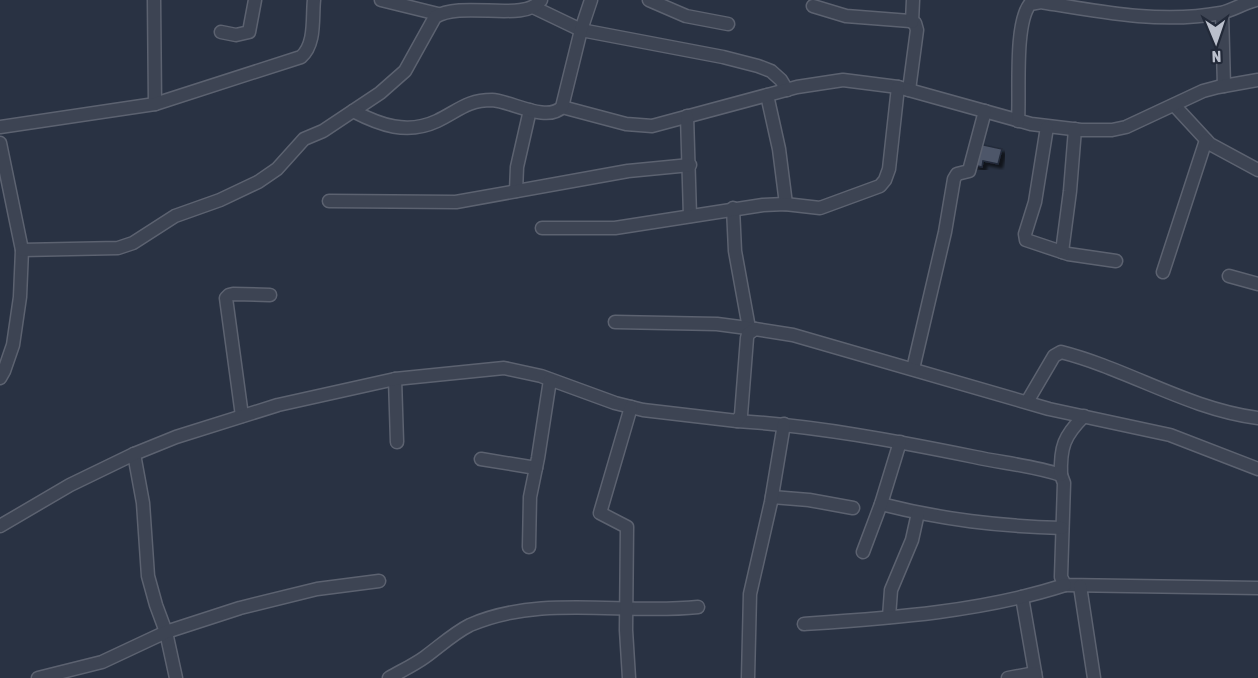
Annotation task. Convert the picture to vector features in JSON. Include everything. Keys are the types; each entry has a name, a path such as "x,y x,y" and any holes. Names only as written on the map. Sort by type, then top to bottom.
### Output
{"street":[{"path":"154,0 154,104"},
{"path":"221,32 236,35 249,32 255,0"},
{"path":"0,127 154,104 301,57 311,44 314,0"},
{"path":"381,0 438,14"},
{"path":"354,111 378,124 401,128 418,127 436,122 464,105 478,101 495,100 530,110 554,113 562,107 581,30 591,0"},
{"path":"650,0 686,16 728,24"},
{"path":"912,22 913,0"},
{"path":"1018,121 1019,54 1023,20 1030,4 1041,1 1134,16 1161,17 1222,13 1252,1"},
{"path":"22,250 118,248 133,243 174,216 220,200 258,182 277,169 304,139 323,131 380,93 405,70 441,10 457,4 525,8 537,3 581,30 723,57 758,66 771,71 781,80 787,90"},
{"path":"542,228 615,228 733,208 786,204 820,208 883,184 889,169 903,88 917,30 915,23 846,15 813,6"},
{"path":"1222,13 1224,86"},
{"path":"562,107 642,126 662,124 787,90 843,80 903,88 1047,127 1112,130 1126,127 1203,92 1258,80"},
{"path":"767,95 779,149 786,204"},
{"path":"1174,105 1206,140 1221,152 1258,170"},
{"path":"516,191 517,167 530,110"},
{"path":"913,369 945,232 954,179 957,174 969,171 985,111"},
{"path":"687,116 690,216"},
{"path":"1047,127 1035,202 1025,237 1028,242 1062,252 1116,261"},
{"path":"1062,252 1075,129"},
{"path":"1163,272 1206,140"},
{"path":"0,143 22,250 20,297 13,345 0,378"},
{"path":"329,201 438,203 473,200 628,171 690,165"},
{"path":"733,208 735,251 752,329"},
{"path":"1229,276 1258,284"},
{"path":"242,416 226,298 233,294 270,295"},
{"path":"615,322 717,324 794,335 1027,402 1177,437 1258,469"},
{"path":"737,421 741,415 747,338 752,329"},
{"path":"1027,402 1054,356 1061,352 1148,382 1184,399 1217,410 1258,418"},
{"path":"0,526 70,484 134,454 176,437 242,416 278,405 395,379 504,368 550,380 631,407 664,414 784,424 900,442 1061,475"},
{"path":"395,379 397,442"},
{"path":"529,547 530,497 537,468 550,380"},
{"path":"629,678 626,608 627,527 603,516 600,510 631,407"},
{"path":"1065,585 1061,578 1064,483 1061,475 1062,446 1072,427 1084,416"},
{"path":"748,678 750,594 772,497 784,424"},
{"path":"863,552 900,442"},
{"path":"134,454 143,503 148,576 166,632 176,678"},
{"path":"480,459 537,468"},
{"path":"772,497 809,500 853,508"},
{"path":"881,504 984,524 1062,528"},
{"path":"889,617 891,590 912,540 918,513"},
{"path":"38,678 102,662 166,632 240,608 336,586 379,581"},
{"path":"804,624 933,613 1022,597 1065,585 1258,588"},
{"path":"1080,586 1094,678"},
{"path":"1008,678 1035,676 1022,597"},
{"path":"390,678 424,658 455,634 489,619 530,610 626,608 661,610 698,607"}],"building":[{"path":"979,144 1002,149 998,164 983,161 982,167 974,165"}]}
